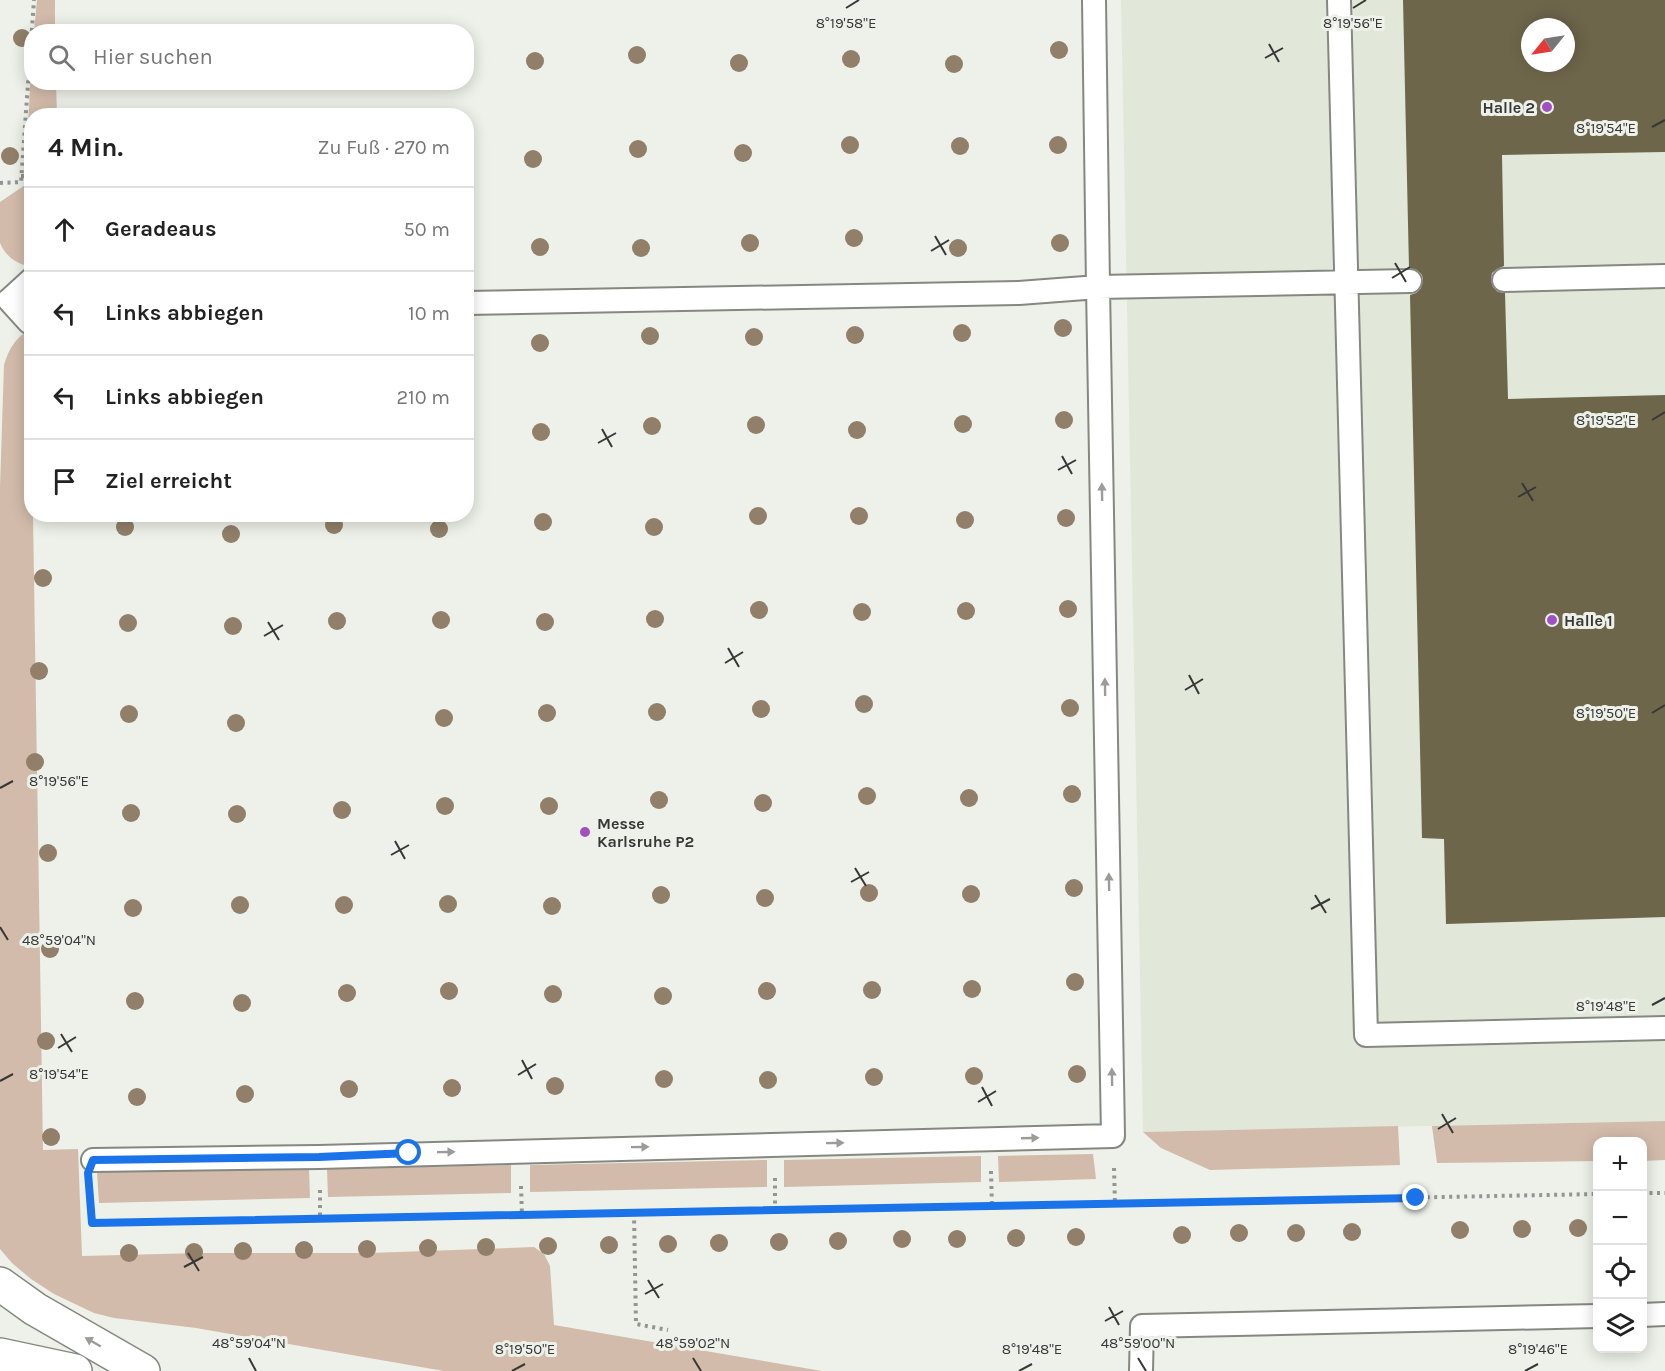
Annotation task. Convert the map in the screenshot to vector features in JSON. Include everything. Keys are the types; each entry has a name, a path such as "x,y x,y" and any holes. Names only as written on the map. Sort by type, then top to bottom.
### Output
{"street":[{"path":"0,1284 35,1309 143,1371"},
{"path":"0,1355 75,1371"}],"lane":[{"path":"93,1160 319,1157 1113,1136 1095,0"},
{"path":"1339,0 1365,1035 1665,1028"},
{"path":"1504,280 1665,276"},
{"path":"474,303 1008,293 1098,287 1410,281"},
{"path":"4,299 24,285"},
{"path":"4,299 24,300"},
{"path":"4,299 24,317"},
{"path":"1647,1315 1665,1314"},
{"path":"1140,1371 1142,1326 1593,1316"}],"path":[{"path":"32,24 34,0"},
{"path":"26,108 27,90"},
{"path":"0,183 21,182 24,135"},
{"path":"93,1160 88,1173 92,1223 1593,1194"},
{"path":"1647,1193 1665,1192"},
{"path":"634,1213 636,1324 668,1330"}],"shaded area":[{"path":"37,0 55,0 55,24 35,24"},
{"path":"1121,0 1665,0 1665,1121 1143,1132"},
{"path":"30,90 56,90 57,108 29,108"},
{"path":"24,186 24,265 12,259 0,243 0,202"},
{"path":"24,334 24,522 33,522 43,1150 78,1149 82,1256 370,1253 534,1247 544,1254 550,1266 554,1325 822,1371 444,1371 196,1328 114,1318 94,1313 54,1294 31,1279 0,1249 0,487 4,365 8,353"},
{"path":"1665,1121 1665,1160 1647,1161 1647,1137 1593,1137 1593,1161 1437,1163 1432,1126"},
{"path":"1398,1126 1400,1165 1210,1170 1161,1148 1143,1132"},
{"path":"1093,1154 1096,1179 999,1182 998,1156"},
{"path":"981,1156 981,1182 784,1187 784,1160"},
{"path":"767,1160 767,1187 530,1192 530,1165"},
{"path":"511,1165 511,1193 328,1197 327,1169"},
{"path":"309,1168 310,1198 99,1203 97,1172"}],"building":[{"name":"Halle 1","path":"1403,0 1665,0 1665,152 1502,155 1504,266 1492,273 1491,280 1498,292 1505,293 1508,399 1665,395 1665,917 1446,924 1444,839 1422,838 1410,295 1421,288 1422,275 1417,270 1409,268"}],"place":[{"name":"Halle 2","path":"1547,107"},
{"name":"Halle 1","path":"1552,620"},
{"name":"Messe Karlsruhe P2","path":"585,832"}],"route":[{"path":"409,1153 319,1157 93,1160 88,1173 92,1223 1416,1198"}]}
